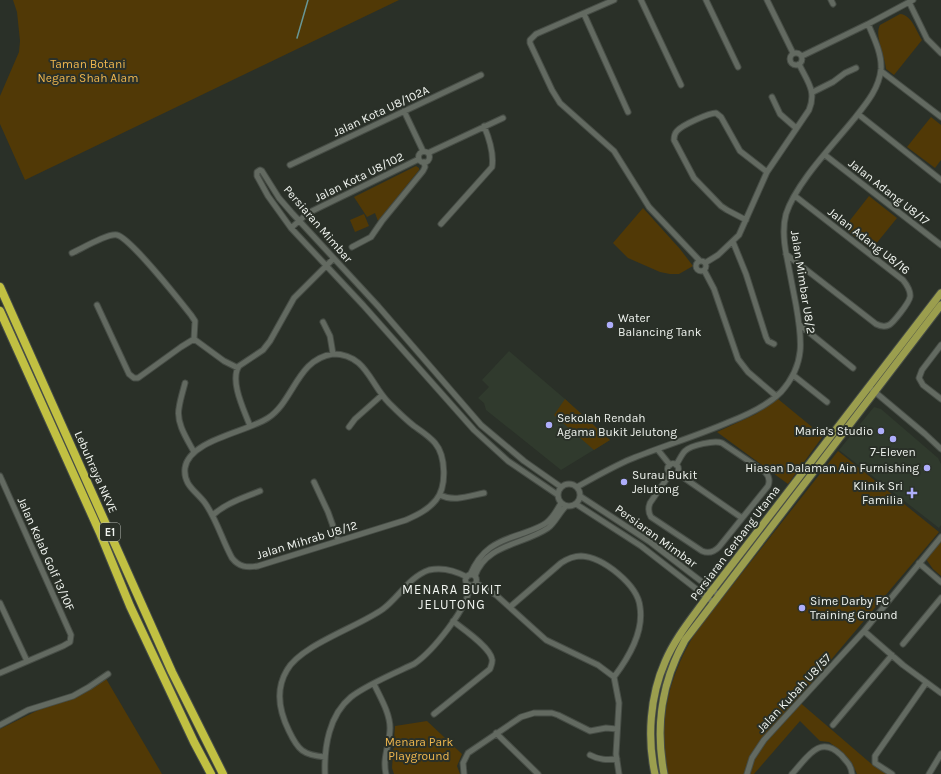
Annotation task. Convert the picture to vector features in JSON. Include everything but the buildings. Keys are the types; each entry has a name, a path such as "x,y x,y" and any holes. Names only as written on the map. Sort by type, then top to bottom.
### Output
{"highway":[{"name":"Lebuhraya NKVE","path":"0,287 172,672 223,774"},
{"name":"Lebuhraya NKVE","path":"0,311 100,533 130,606 194,742 211,774"}],"main road":[{"name":"Persiaran Gerbang Utama","path":"716,593 868,387 941,292"},
{"name":"Persiaran Gerbang Utama","path":"655,774 652,758 651,722 657,686 664,662 675,642 810,478 941,305"},
{"name":"Persiaran Gerbang Utama","path":"664,774 660,751 660,727 661,706 666,685 685,640 710,600"}],"street":[{"path":"614,0 532,36 530,43 552,90 560,103 614,151 649,207 706,267 704,270 714,289 738,359 748,372 776,396"},
{"path":"641,0 681,85"},
{"path":"706,0 738,67"},
{"path":"767,0 793,53"},
{"path":"802,56 911,1 927,39 941,52"},
{"path":"584,14 628,112"},
{"name":"Jalan Mimbar U8/2","path":"577,487 612,467 739,418 759,408 776,396 793,375 801,350 800,325 786,254 783,232 784,222 788,208 809,174 858,114 870,98 876,86 881,70 879,52 868,24"},
{"path":"793,53 799,53 802,56"},
{"path":"793,53 790,58 790,62 795,65 799,64"},
{"path":"799,64 802,61 802,56"},
{"path":"704,270 700,271 697,269 697,264 718,255 733,242 742,230 767,172 809,110 813,92 799,64"},
{"path":"813,92 856,68"},
{"path":"881,70 941,117"},
{"name":"Jalan Kota U8/102A","path":"290,165 481,75"},
{"path":"772,97 780,114 796,128"},
{"path":"404,111 430,157 429,160 424,162"},
{"path":"746,220 721,206 694,178 674,140 675,134 680,128 710,114 716,113 721,117 740,151 767,172"},
{"path":"858,114 941,180"},
{"path":"424,162 421,162 419,159 420,154 503,118"},
{"path":"441,224 492,167 489,139 484,126"},
{"name":"Jalan Adang U8/17","path":"825,155 941,245"},
{"name":"Jalan Kota U8/102","path":"291,228 308,213 419,159"},
{"path":"352,247 371,237 382,221 423,171 425,167 424,162"},
{"name":"Persiaran Mimbar","path":"558,495 508,461 474,430 363,305 291,228 268,196 256,174 257,172 260,170 262,171 279,198 378,306 481,425 524,461 561,487"},
{"name":"Jalan Adang U8/16","path":"786,254 876,324 884,326 889,325 902,310 910,297 908,287 903,280 795,196"},
{"path":"72,253 108,236 116,235 123,238 136,250 191,314 195,321 194,339"},
{"path":"733,242 746,274 766,337 768,341 774,344"},
{"path":"250,426 238,395 236,377 238,368 259,354 266,346 294,298 333,258"},
{"path":"96,305 129,374 134,378 138,378 194,339"},
{"path":"323,322 330,336 333,354"},
{"path":"800,325 853,368"},
{"path":"194,339 224,361 238,368"},
{"path":"941,345 922,370 919,378 923,385 941,399"},
{"path":"185,383 178,415 183,430 194,452 212,442 264,420 274,413 311,363 322,356 333,354 346,355 356,361 373,379 382,395 406,419 431,439 438,447 443,464 443,479 440,495 446,498 455,498 484,494"},
{"path":"793,375 827,402"},
{"path":"868,387 925,434 941,450"},
{"path":"349,427 355,419 382,395"},
{"path":"670,474 650,503 648,510 651,517 702,551 709,553 716,550 769,484 769,479 765,472 722,443 715,441 687,449 676,465"},
{"path":"658,450 670,465"},
{"name":"Jalan Mihrab U8/12","path":"194,452 186,463 185,470 188,485 213,515 232,558 235,562 247,567 258,566 389,525 416,515 428,508 440,495"},
{"path":"670,465 676,465"},
{"path":"670,465 668,469 670,474"},
{"path":"676,465 679,470 677,473"},
{"path":"670,474 674,475 677,473 742,518"},
{"name":"Jalan Kelab Golf 13/10F","path":"0,476 70,630 70,642 27,661"},
{"path":"314,482 338,540"},
{"path":"567,484 577,487 580,496 576,504 569,507 563,504 558,495 561,487 567,484"},
{"path":"213,515 218,510 230,503 260,491"},
{"name":"Persiaran Mimbar","path":"580,496 650,542 716,593"},
{"path":"470,585 466,582 485,558 495,551 549,527 563,504"},
{"name":"Persiaran Mimbar","path":"576,504 641,546 710,600"},
{"name":"Jalan Kubah U8/57","path":"747,774 752,758 764,740 864,631 941,537"},
{"path":"510,607 567,559 581,556 588,557 596,560 625,579 639,599 641,612 640,626 635,643 628,657 614,677"},
{"path":"919,563 941,582"},
{"path":"325,757 309,754 300,749 292,738 283,717 279,701 279,693 283,677 291,664 297,657 310,648 366,619 383,608 405,586 424,572 442,569 470,576 477,580 476,583 496,595 546,640 598,665 614,677 619,703 617,729 617,759 619,774"},
{"path":"470,585 476,583"},
{"path":"325,774 325,757 330,730 341,708 355,694 422,659 453,621 466,602 470,585"},
{"path":"903,644 941,598"},
{"path":"0,603 27,661 0,673"},
{"path":"434,714 490,669 492,664 491,655 485,648 453,621"},
{"path":"864,631 926,683 941,693"},
{"path":"833,725 892,655"},
{"path":"0,725 28,710 73,696 108,674"},
{"path":"892,774 875,762 875,756 926,683"},
{"path":"374,684 390,721 389,738 384,759 386,774"},
{"path":"464,774 464,763 468,753 496,733 528,714 540,712 558,715 590,731 606,728 617,729"},
{"path":"496,733 538,774"},
{"path":"792,774 812,752 821,746 826,746 836,750 848,762 851,767 852,774"},
{"path":"929,774 941,754"},
{"path":"590,755 604,760 617,759"}],"shaded area":[{"name":"Sekolah Rendah Agama Bukit Jelutong","path":"509,351 610,440 561,470 486,410 484,403 478,398 489,387 482,380"},
{"path":"874,407 881,409 938,458 941,464 941,525 939,528 839,450"}],"green space":[{"name":"Taman Botani Negara Shah Alam","path":"13,0 399,0 25,180 0,124 0,96 19,52 20,41 17,12"},
{"path":"900,14 911,20 922,40 894,75 886,69 878,30 880,25"},
{"path":"931,117 941,125 941,160 935,168 907,147"},
{"path":"416,166 419,170 378,221 375,213 367,217 354,197"},
{"path":"869,196 897,218 871,250 844,228"},
{"path":"643,208 680,249 693,266 679,274 660,272 628,258 613,243"},
{"path":"364,214 369,226 355,232 350,220"},
{"path":"565,399 610,440 594,450 554,415"},
{"path":"778,399 823,436 788,484 717,432 756,414"},
{"path":"838,451 939,532 797,700 875,767 887,774 857,774 852,763 841,751 829,742 820,741 800,721 754,774 668,774 664,735 665,717 673,681 687,647 697,630"},
{"path":"941,540 941,576 933,569 926,559"},
{"path":"105,677 162,774 0,774 0,729"},
{"name":"Menara Park Playground","path":"427,721 462,754 457,766 460,774 394,774 392,768 395,726"}],"waterway":[{"path":"297,38 308,0"}],"place":[{"name":"Water Balancing Tank","path":"610,325"},
{"name":"Sekolah Rendah Agama Bukit Jelutong","path":"549,425"},
{"name":"Maria's Studio","path":"881,431"},
{"name":"7-Eleven","path":"893,439"},
{"name":"Hiasan Dalaman Ain Furnishing","path":"927,468"},
{"name":"Surau Bukit Jelutong","path":"624,482"},
{"name":"Klinik Sri Familia","path":"912,493"},
{"name":"Sime Darby FC Training Ground","path":"802,608"}],"district":[{"name":"MENARA BUKIT JELUTONG","path":"452,596"}]}
